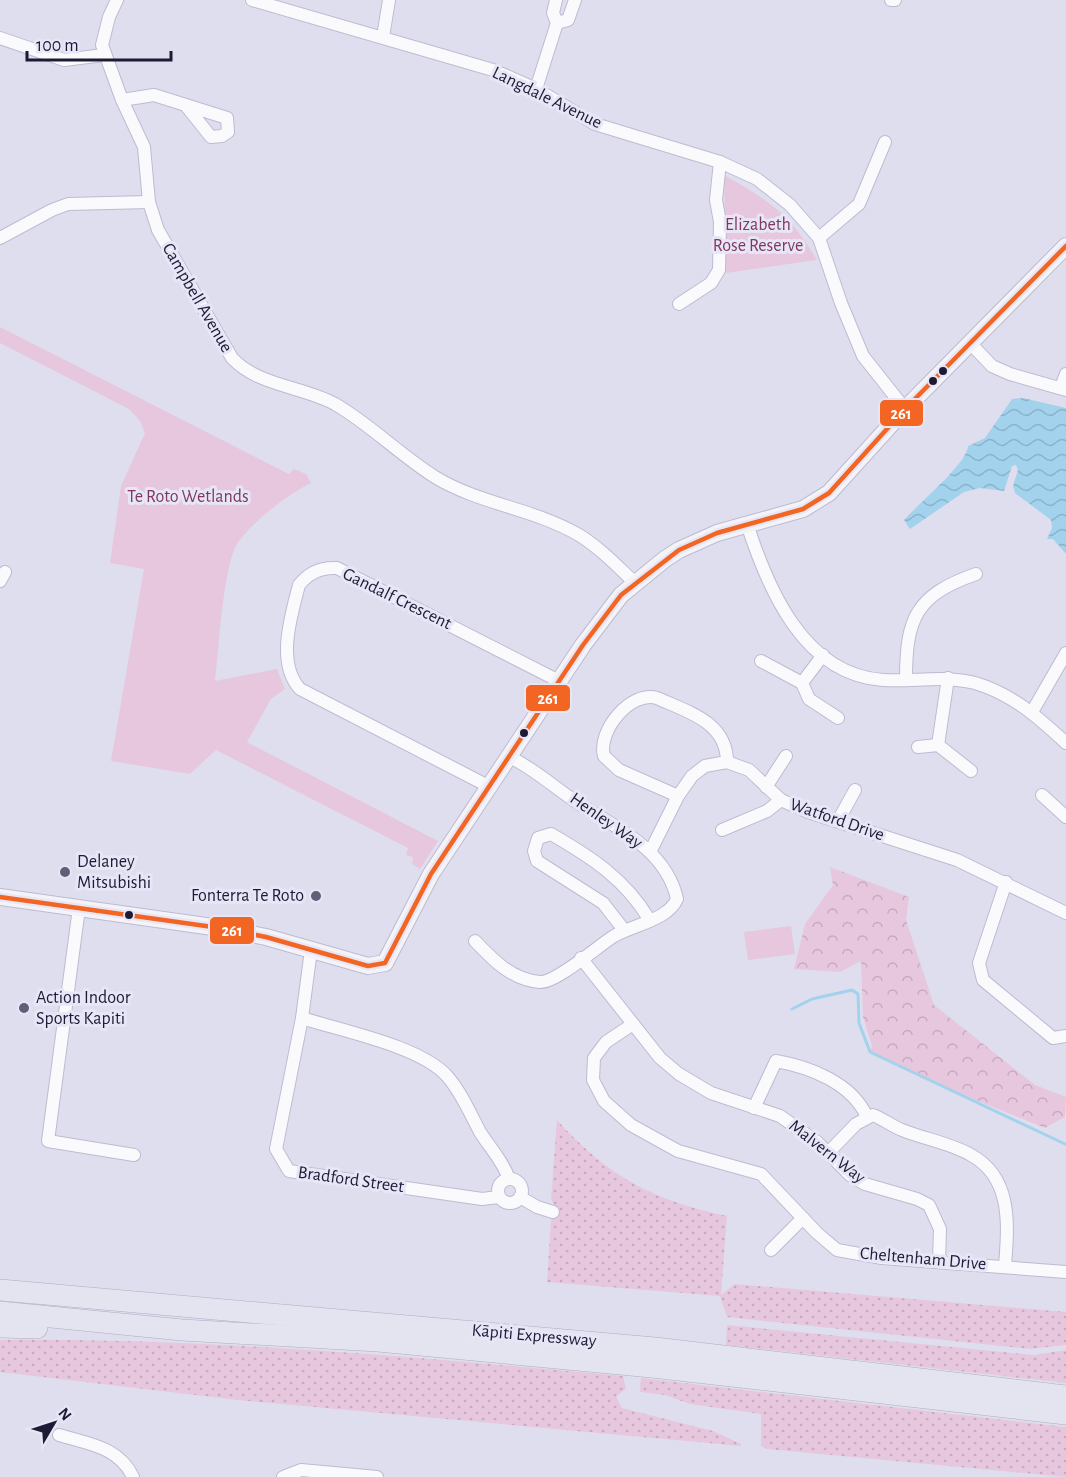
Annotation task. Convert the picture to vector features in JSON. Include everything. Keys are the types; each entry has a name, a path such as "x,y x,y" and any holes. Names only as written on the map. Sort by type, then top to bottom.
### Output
{"highway":[{"path":"0,1280 213,1308"},
{"name":"Kāpiti Expressway","path":"0,1290 655,1348 1066,1396"},
{"name":"Kāpiti Expressway","path":"0,1311 182,1330 378,1341 628,1365 1066,1414"},
{"path":"0,1327 182,1330"}],"street":[{"name":"Campbell Avenue","path":"117,0 103,35 104,55 144,147 149,202 158,231 224,348 241,368 250,374 314,394 335,404 436,478 497,505 578,534 599,549 635,583"},
{"name":"Langdale Avenue","path":"252,0 477,65 536,89 595,124 720,162 757,179 790,205 819,238 841,303 863,356 905,409"},
{"path":"383,38 389,0"},
{"path":"536,89 557,23 553,13 556,0"},
{"path":"557,23 568,20 575,0"},
{"path":"3,36 64,60 104,55"},
{"path":"122,100 154,95 187,107"},
{"path":"819,238 859,204 885,142"},
{"path":"679,304 711,283 719,270 720,222 716,200 720,162"},
{"path":"0,238 68,204 149,202"},
{"path":"0,897 220,928 368,966 381,966 389,958 408,915 431,874 609,608 635,583 680,550 717,533 803,509 829,493 905,409 1066,246"},
{"path":"970,343 993,366 1010,374 1063,388 1066,374"},
{"path":"747,524 764,575 775,596 800,634 823,655 844,669 867,678 948,678 995,690 1032,712 1066,743"},
{"name":"Gandalf Crescent","path":"490,787 300,689 294,682 286,659 299,585 305,578 320,569 337,568 559,681"},
{"path":"906,679 906,645 915,615 940,590 976,574"},
{"path":"1032,712 1066,653"},
{"path":"802,683 823,655"},
{"path":"761,661 802,683 809,699 838,718"},
{"path":"938,746 948,678"},
{"path":"650,852 678,796 692,776 705,766 727,762 726,746 709,723 649,695 634,701 617,718 604,741 604,756 619,770 678,796"},
{"path":"918,747 938,746 971,771"},
{"path":"766,787 786,756"},
{"name":"Henley Way","path":"510,758 545,777 584,807 616,824 650,852 672,885 677,899 674,905 649,920"},
{"name":"Watford Drive","path":"727,762 742,766 781,800 957,860 1066,913"},
{"path":"838,821 855,790"},
{"path":"1042,795 1066,817"},
{"path":"722,830 767,811 781,800"},
{"path":"475,941 495,961 520,978 542,982 557,977 624,930 649,920 622,884 598,861 551,834 538,838 534,851 537,861 603,903 624,930"},
{"path":"1006,882 979,963 981,977 1038,1029 1053,1038 1066,1036"},
{"path":"79,908 48,1141 134,1155"},
{"name":"Bradford Street","path":"311,950 302,1018 276,1149 281,1161 289,1171 482,1199 499,1197 508,1203 520,1197 537,1208 553,1212"},
{"name":"Malvern Way","path":"581,958 660,1058 679,1074 711,1093 780,1116 828,1153 850,1175 865,1184 917,1199 929,1205 940,1229 939,1262"},
{"path":"302,1018 414,1053 438,1067 452,1082 482,1134 505,1167 509,1179 520,1185 520,1197"},
{"name":"Cheltenham Drive","path":"633,1024 606,1042 594,1058 593,1080 604,1101 631,1125 678,1151 761,1174 837,1250 859,1255 1066,1272"},
{"path":"754,1107 776,1061 816,1071 859,1102 867,1117"},
{"path":"828,1153 856,1124 873,1115 898,1129 959,1150 978,1160 994,1177 1006,1202 1008,1227 1005,1266"},
{"path":"499,1197 498,1186 509,1179"},
{"path":"771,1250 803,1218"},
{"path":"59,1435 113,1452 126,1462 133,1477"},
{"path":"283,1477 301,1470 377,1477"}],"green space":[{"name":"Elizabeth Rose Reserve","path":"724,175 778,210 797,231 817,260 726,273"},
{"name":"Te Roto Wetlands","path":"0,327 289,474 294,469 306,474 311,483 263,516 239,541 234,552 225,586 215,681 277,669 285,689 271,699 247,742 438,841 420,869 412,864 413,857 406,855 408,848 216,750 190,774 111,761 144,569 110,563 121,486 145,433 140,421 129,409 0,343"},
{"path":"830,867 909,897 906,920 934,1005 1035,1085 1066,1097 1065,1117 1045,1128 963,1095 870,1052 872,1046 863,1017 861,961 840,972 794,969 805,924 833,885"},
{"path":"791,926 795,954 748,960 744,932"},
{"path":"557,1120 594,1157 633,1183 677,1203 727,1216 721,1295 735,1284 1066,1312 1066,1345 1030,1349 727,1317 720,1296 547,1282 551,1221 555,1206 551,1199"},
{"path":"727,1325 1034,1355 1066,1350 1066,1383 726,1345"},
{"path":"0,1340 156,1342 312,1350 623,1376 626,1389 616,1396 622,1408 713,1431 741,1446 238,1400 0,1372"},
{"path":"641,1378 1066,1427 1066,1477 767,1449 761,1446 761,1414 690,1404 665,1395 640,1392"}],"water":[{"path":"1023,398 1066,408 1066,554 1053,539 1047,539 1052,528 1051,520 1015,493 1013,486 1018,470 1016,465 1012,466 1004,491 980,488 964,492 910,529 904,520 960,463 968,446 985,438 1012,399"}],"waterway":[{"path":"792,1009 812,999 852,990 858,994 859,1023 870,1052 1065,1144"}],"transit line":[{"name":"261","path":"0,897 220,928 266,937 368,966 385,963 431,874 583,645 621,595 679,550 717,533 803,509 829,493 905,409 1066,246"}],"place":[{"name":"Delaney Mitsubishi","path":"65,872"},
{"name":"Fonterra Te Roto","path":"316,896"},
{"name":"Action Indoor Sports Kapiti","path":"24,1008"}]}
